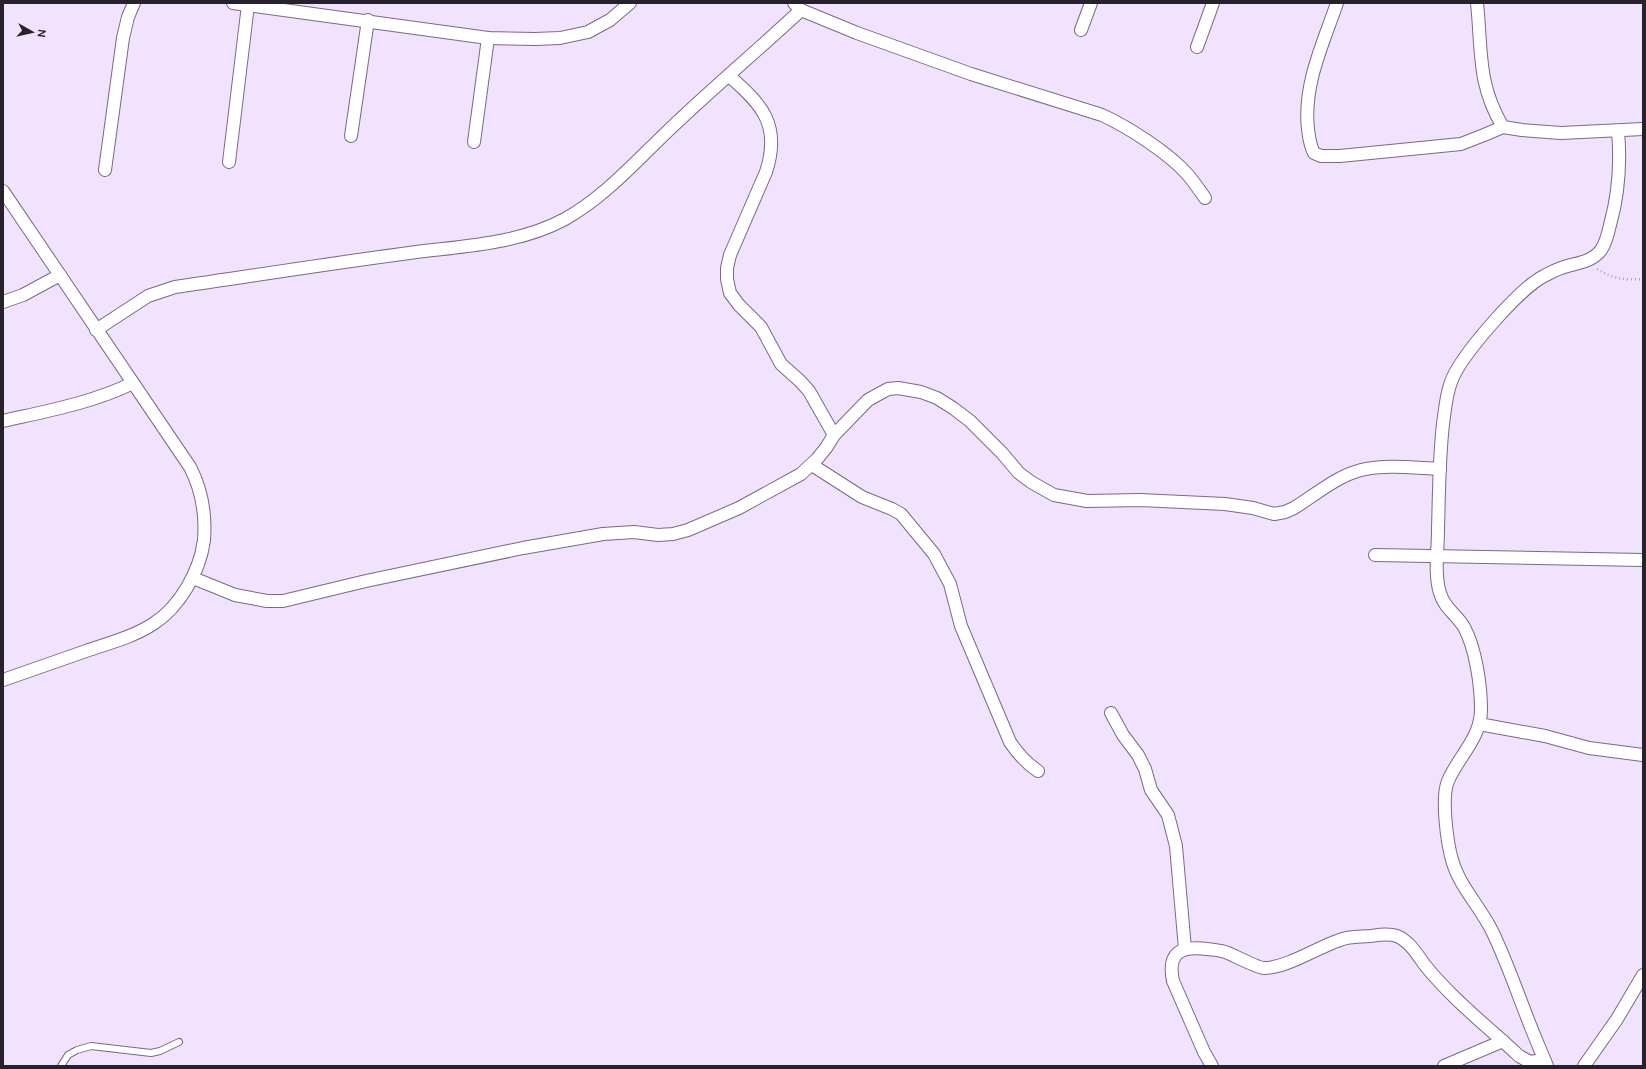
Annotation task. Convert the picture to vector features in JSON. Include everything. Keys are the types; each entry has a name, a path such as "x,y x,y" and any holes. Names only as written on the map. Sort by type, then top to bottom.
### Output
{"street":[{"path":"105,170 123,38 128,16 134,3"},
{"path":"233,3 368,20 488,38 560,38 588,32 610,20 630,3"},
{"path":"1081,30 1091,3"},
{"path":"1197,48 1213,3"},
{"path":"1337,3 1319,52 1308,100 1311,148 1314,153 1321,156 1340,156 1461,144 1484,136 1503,126 1522,130 1561,133 1643,129"},
{"path":"1478,3 1481,66 1492,106 1503,126"},
{"path":"229,162 248,5"},
{"path":"96,330 148,296 175,287 496,242 523,237 544,229 585,207 615,183 672,127 729,76 797,6 857,33 972,74 1102,115 1122,124 1175,162 1188,175 1205,198"},
{"path":"351,136 368,20"},
{"path":"474,142 488,38"},
{"path":"729,76 751,95 762,108 768,123 771,139 770,159 766,172 730,255 727,268 727,279 730,293 739,305 761,326 781,364 809,391 834,435"},
{"path":"1212,1066 1204,1052 1173,981 1171,972 1173,960 1177,954 1185,949 1196,948 1226,952 1262,968 1280,965 1341,939 1379,935 1396,936 1403,940 1412,948 1447,991 1524,1060 1545,1063 1492,931 1462,885 1452,861 1445,808 1446,783 1476,734 1481,710 1478,679 1469,637 1463,626 1448,609 1441,597 1438,584 1437,557 1440,469 1446,403 1450,382 1459,366 1479,340 1527,287 1541,278 1562,268 1584,262 1596,256 1603,248 1612,220 1621,169 1618,131"},
{"path":"3,191 190,467 198,482 204,510 205,529 203,547 193,578 180,597 167,612 154,623 137,633 3,680"},
{"path":"3,302 23,295 60,275"},
{"path":"3,421 81,403 104,396 133,383"},
{"path":"193,578 221,590 246,597 267,601 283,601 366,581 503,552 618,532 658,535 673,534 702,524 739,508 789,481 812,465 826,448 834,435 868,400 888,389 898,388 910,389 937,398 953,408 970,421 1002,453 1019,473 1031,482 1054,495 1087,501 1140,500 1225,504 1253,508 1274,514 1285,512 1294,508 1346,476 1361,470 1381,467 1440,469"},
{"path":"812,465 862,497 901,514 934,554 950,584 961,626 1010,742 1017,754 1026,763 1038,771"},
{"path":"1375,556 1643,560"},
{"path":"1112,713 1123,735 1138,755 1145,769 1151,790 1156,799 1165,808 1168,815 1176,846 1185,949"},
{"path":"1479,724 1509,728 1589,748 1643,754"},
{"path":"1584,1066 1617,1019 1643,975"},
{"path":"1444,1066 1503,1041"}],"lane":[{"path":"61,1066 68,1055 77,1050 91,1046 151,1053 160,1051 179,1042"}],"path":[{"path":"1584,262 1614,278 1623,280 1643,279"}]}
